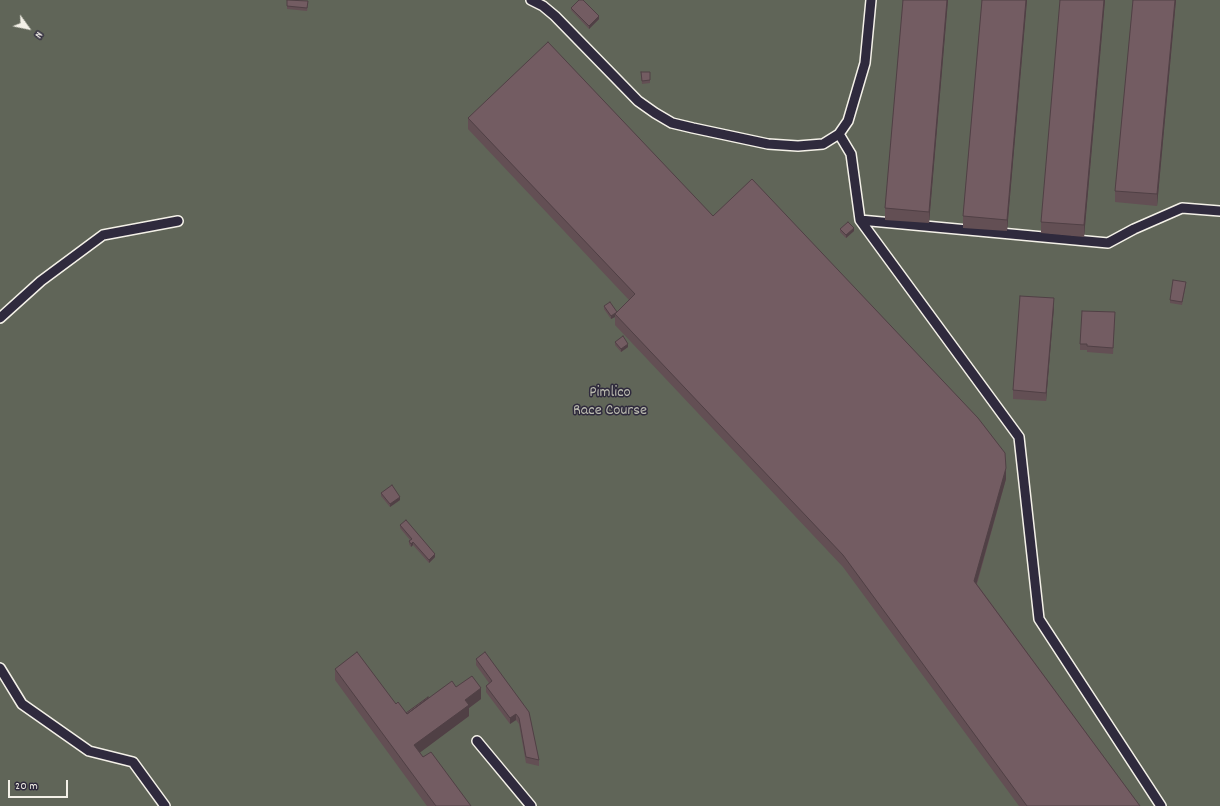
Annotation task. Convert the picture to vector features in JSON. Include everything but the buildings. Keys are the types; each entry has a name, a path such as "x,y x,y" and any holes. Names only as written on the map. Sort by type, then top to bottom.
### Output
{"lane":[{"path":"531,0 543,6 555,16 638,101 672,123 768,144 798,146 823,144 839,134 848,121 865,63 871,0"},
{"path":"839,134 851,154 860,220 1019,437 1039,619 1161,806"},
{"path":"860,220 1108,244 1134,229 1182,208 1220,211"},
{"path":"0,318 41,281 103,235 178,221"},
{"path":"0,668 22,704 90,752 133,762 166,806"},
{"path":"476,741 531,806"}],"green space":[{"name":"Pimlico Race Course","path":"0,0 1220,0 1220,806 0,806"}]}
